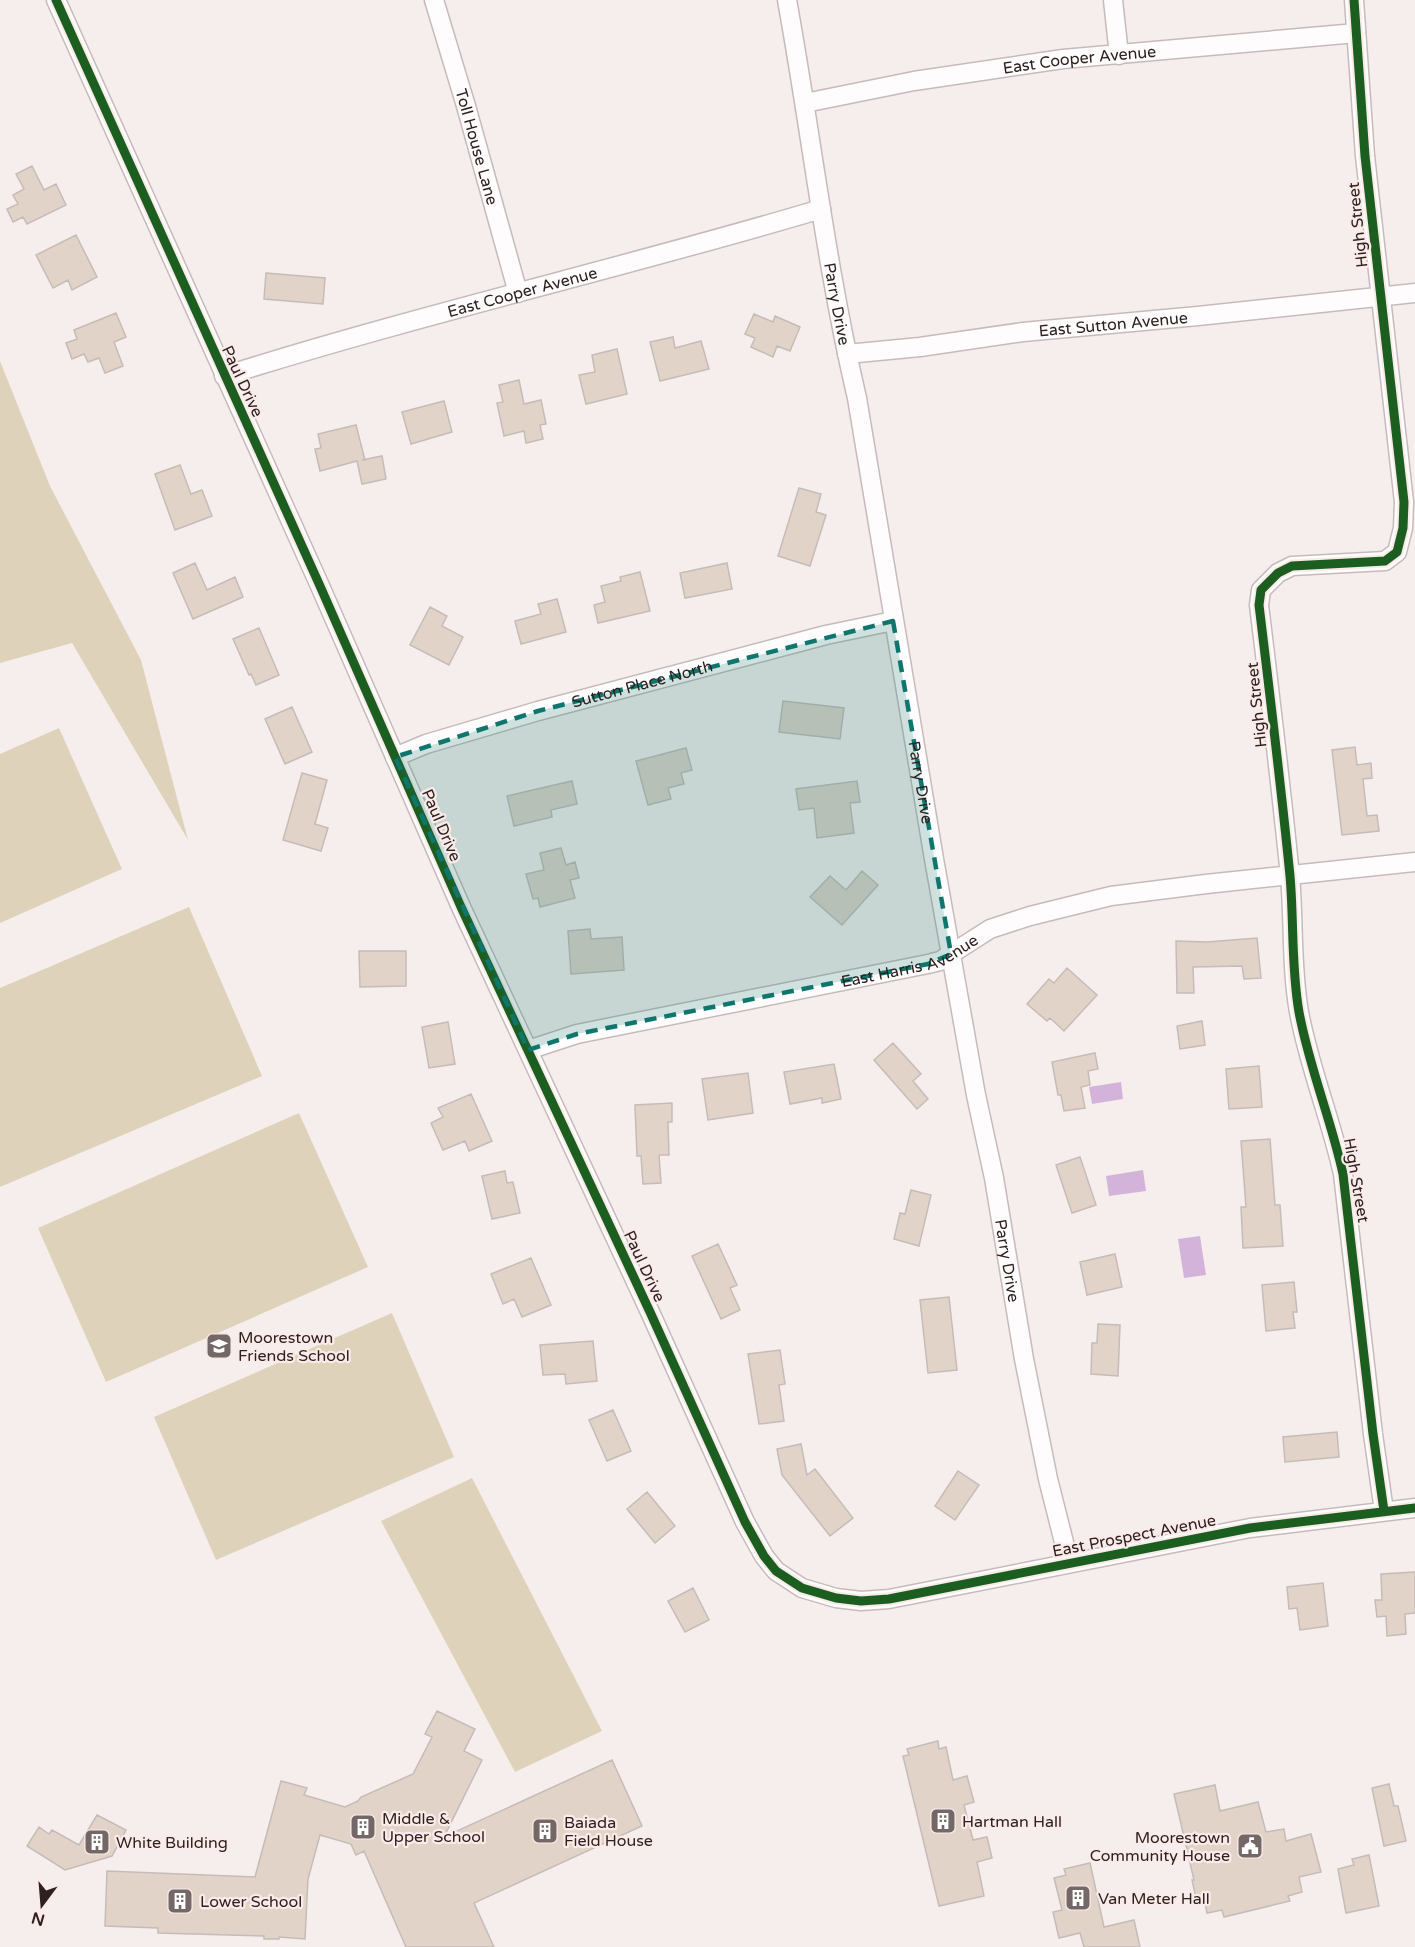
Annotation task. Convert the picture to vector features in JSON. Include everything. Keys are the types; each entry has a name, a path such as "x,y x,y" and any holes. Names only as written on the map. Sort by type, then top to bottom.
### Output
{"street":[{"name":"Paul Drive","path":"56,0 461,907 745,1522 764,1556 776,1571 802,1588 836,1598 861,1600"},
{"name":"Toll House Lane","path":"434,0 518,293"},
{"name":"Parry Drive","path":"787,0 821,209 857,398 893,621 976,1095 994,1178 1043,1457 1069,1562"},
{"path":"1113,0 1119,55"},
{"name":"High Street","path":"1354,0 1365,156 1404,502 1403,528 1397,552 1385,561 1292,566 1278,573 1261,590 1259,605 1290,876 1294,977 1299,1011 1314,1074 1335,1139 1343,1174 1384,1511"},
{"name":"East Cooper Avenue","path":"805,103 841,94 1063,59 1356,33"},
{"name":"East Cooper Avenue","path":"224,376 518,293 660,256 821,209"},
{"name":"East Sutton Avenue","path":"847,354 920,347 1023,332 1415,293"},
{"name":"Sutton Place North","path":"395,757 426,744 538,711 826,635 893,621"},
{"name":"East Harris Avenue","path":"528,1050 577,1034 928,964 939,961 990,929 1030,916 1111,896 1415,862"},
{"name":"East Prospect Avenue","path":"861,1600 889,1599 1250,1528 1415,1508"}],"highlighted area":[{"path":"893,621 951,954 928,964 577,1034 528,1050 395,757 538,711"}],"shaded area":[{"path":"0,361 50,486 141,660 188,840 72,643 0,663"},
{"path":"59,728 122,869 0,923 0,754"},
{"path":"189,907 262,1076 0,1187 0,988"},
{"path":"1121,1082 1123,1099 1092,1104 1089,1087"},
{"path":"299,1113 368,1267 106,1382 38,1228"},
{"path":"1143,1170 1146,1191 1109,1196 1106,1176"},
{"path":"1200,1236 1206,1275 1184,1278 1178,1239"},
{"path":"392,1313 454,1457 216,1560 154,1417"},
{"path":"472,1478 602,1731 515,1772 381,1521"}],"building":[{"path":"32,166 44,190 56,184 66,205 27,224 23,217 13,222 7,209 18,204 13,195 24,189 16,174"},
{"path":"76,235 97,277 72,290 68,280 53,288 36,255"},
{"path":"266,273 325,278 323,304 264,299"},
{"path":"116,313 126,337 114,342 123,366 105,373 99,358 88,362 84,354 72,359 66,343 77,339 74,330"},
{"path":"754,314 773,322 775,316 800,327 790,351 777,346 773,357 751,347 755,338 745,334"},
{"path":"673,337 675,348 701,341 709,369 660,381 650,342"},
{"path":"617,349 627,394 586,404 579,375 595,372 592,355"},
{"path":"519,380 524,404 541,400 546,424 540,425 543,439 526,443 524,431 504,436 497,403 503,402 499,385"},
{"path":"444,401 452,432 411,444 402,412"},
{"path":"356,425 365,459 382,456 386,479 362,484 357,461 320,471 315,449 321,448 318,434"},
{"path":"180,465 191,494 202,490 212,516 175,530 155,474"},
{"path":"799,488 821,494 816,512 826,515 810,566 778,556"},
{"path":"195,563 207,590 235,577 243,597 193,619 173,573"},
{"path":"727,563 732,589 685,598 680,573"},
{"path":"640,572 650,611 598,623 594,605 605,602 601,586 621,581 620,577"},
{"path":"557,599 566,632 521,644 515,621 541,614 538,604"},
{"path":"430,607 447,616 442,626 463,637 449,665 410,645"},
{"path":"259,628 279,675 256,685 233,639"},
{"path":"783,701 844,708 840,739 779,732"},
{"path":"292,707 312,752 285,764 265,719"},
{"path":"1355,747 1357,765 1371,763 1372,778 1363,779 1367,816 1377,815 1379,831 1342,835 1332,750"},
{"path":"686,748 692,770 681,773 684,784 668,788 671,799 648,805 636,761"},
{"path":"302,773 327,780 315,824 328,828 321,851 283,840"},
{"path":"572,781 577,804 551,810 552,817 514,826 507,796"},
{"path":"857,781 860,802 850,803 854,833 817,838 814,808 799,810 796,789"},
{"path":"561,848 566,865 575,862 579,878 570,880 575,898 540,907 538,898 533,899 526,874 544,870 540,853"},
{"path":"862,871 878,885 842,925 810,897 830,876 846,890"},
{"path":"590,929 591,939 622,937 624,970 571,974 568,931"},
{"path":"1257,938 1261,978 1244,979 1242,966 1193,967 1194,993 1177,993 1176,941 1207,942"},
{"path":"359,951 406,951 406,986 360,987"},
{"path":"1067,968 1097,995 1064,1031 1050,1018 1047,1021 1027,1004 1049,979 1054,983"},
{"path":"1202,1021 1205,1045 1180,1049 1177,1026"},
{"path":"448,1022 455,1064 429,1068 422,1027"},
{"path":"893,1043 921,1074 913,1081 928,1099 917,1109 874,1060"},
{"path":"1095,1053 1098,1069 1088,1071 1090,1085 1081,1087 1085,1108 1064,1111 1061,1095 1058,1095 1052,1062"},
{"path":"834,1064 841,1099 822,1103 822,1098 790,1104 784,1072"},
{"path":"1259,1066 1262,1107 1229,1109 1226,1069"},
{"path":"748,1073 753,1113 708,1120 702,1079"},
{"path":"471,1094 492,1141 469,1151 465,1141 443,1150 431,1123 443,1117 438,1108"},
{"path":"672,1103 672,1122 668,1122 669,1155 659,1155 661,1183 643,1184 641,1156 637,1156 635,1105"},
{"path":"1270,1139 1275,1205 1280,1205 1283,1246 1243,1248 1241,1207 1246,1207 1241,1141"},
{"path":"1080,1157 1096,1205 1072,1213 1056,1165"},
{"path":"505,1171 507,1183 513,1182 520,1213 492,1219 482,1176"},
{"path":"911,1190 931,1195 919,1246 894,1239 900,1213 905,1214"},
{"path":"718,1244 737,1285 730,1288 740,1310 721,1319 692,1256"},
{"path":"1115,1254 1122,1287 1087,1295 1080,1262"},
{"path":"531,1258 551,1305 522,1317 514,1299 503,1304 491,1274"},
{"path":"1294,1282 1297,1312 1293,1312 1295,1328 1266,1331 1262,1285"},
{"path":"949,1297 957,1370 928,1373 920,1300"},
{"path":"1098,1324 1120,1325 1118,1376 1091,1374 1092,1343 1097,1343"},
{"path":"593,1341 597,1381 566,1384 565,1374 543,1375 540,1345"},
{"path":"780,1350 785,1384 779,1385 784,1421 759,1424 748,1354"},
{"path":"613,1410 631,1451 607,1461 589,1420"},
{"path":"1337,1432 1339,1457 1285,1462 1283,1437"},
{"path":"801,1444 807,1475 815,1469 853,1518 830,1536 782,1475 777,1449"},
{"path":"958,1471 979,1485 955,1520 935,1506"},
{"path":"647,1492 675,1526 655,1543 627,1509"},
{"path":"1415,1572 1415,1613 1405,1614 1406,1634 1387,1636 1386,1616 1377,1617 1375,1600 1382,1600 1381,1574"},
{"path":"1323,1583 1328,1626 1300,1630 1297,1608 1289,1609 1287,1587"},
{"path":"693,1588 709,1620 685,1632 668,1601"},
{"path":"437,1711 475,1729 464,1751 482,1760 444,1837 612,1760 642,1826 474,1903 494,1947 406,1947 364,1851 356,1855 351,1844 320,1835 308,1879 305,1939 158,1933 158,1928 105,1926 107,1871 255,1877 281,1781 307,1788 304,1795 345,1807 358,1801 361,1797 413,1774 432,1737 425,1734"},
{"name":"Hartman Hall","path":"938,1741 939,1749 946,1747 953,1780 967,1776 974,1802 964,1805 973,1840 987,1837 992,1858 977,1862 984,1896 939,1906 903,1756 909,1755 907,1749"},
{"path":"1389,1784 1394,1806 1398,1806 1406,1841 1384,1846 1372,1788"},
{"name":"Moorestown Community House","path":"1215,1785 1220,1811 1258,1802 1266,1832 1284,1829 1286,1841 1311,1834 1321,1872 1299,1877 1302,1892 1288,1896 1290,1901 1224,1917 1222,1910 1207,1913 1204,1897 1196,1898 1174,1794"},
{"name":"White Building","path":"97,1815 126,1830 112,1856 65,1870 27,1846 39,1827 49,1834 52,1830 79,1845"},
{"path":"1369,1855 1379,1906 1346,1913 1338,1869 1354,1865 1352,1859"},
{"name":"Van Meter Hall","path":"1090,1863 1104,1927 1134,1920 1140,1947 1084,1947 1080,1933 1059,1938 1053,1912 1062,1910 1054,1878 1066,1875 1064,1869"}],"cycle path":[{"path":"56,0 320,586 461,907 745,1522 764,1556 776,1571 802,1588 836,1598 861,1601 889,1599 1250,1528 1415,1508"},
{"path":"1354,0 1365,156 1404,502 1403,528 1397,552 1385,561 1292,566 1278,573 1261,590 1259,605 1290,876 1296,995 1308,1053 1343,1174 1384,1511"}],"place":[{"name":"Moorestown Friends School","path":"219,1346"},
{"name":"Hartman Hall","path":"943,1821"},
{"name":"Middle & Upper School","path":"363,1827"},
{"name":"Baiada Field House","path":"545,1831"},
{"name":"White Building","path":"97,1842"},
{"name":"Moorestown Community House","path":"1250,1846"},
{"name":"Van Meter Hall","path":"1078,1898"},
{"name":"Lower School","path":"180,1901"}]}
